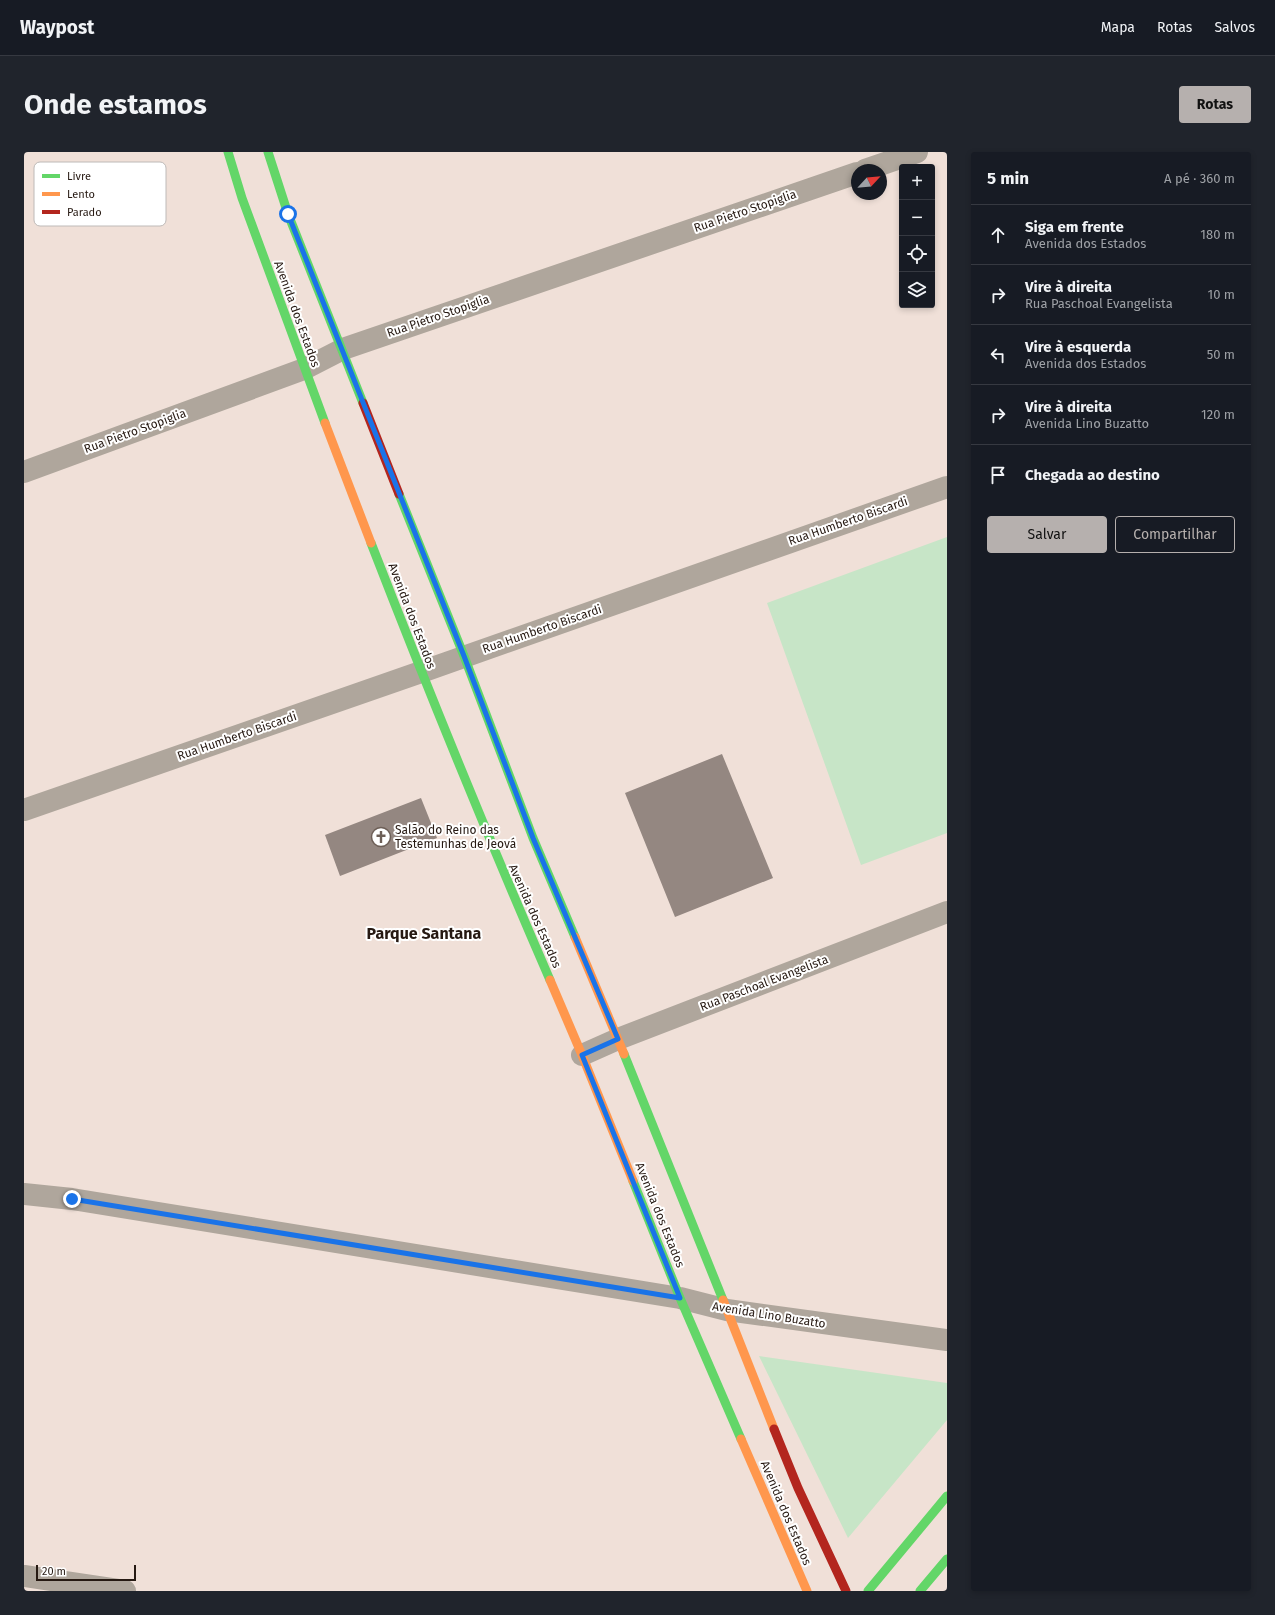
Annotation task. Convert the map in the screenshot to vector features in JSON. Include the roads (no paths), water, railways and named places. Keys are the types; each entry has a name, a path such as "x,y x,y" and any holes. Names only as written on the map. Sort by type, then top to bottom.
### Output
{"main road":[{"name":"Avenida dos Estados","path":"228,152 245,205 304,369 421,672 500,865 582,1055 680,1298 807,1591"},
{"name":"Avenida dos Estados","path":"268,152 288,214 464,656 533,838 618,1039 798,1488 846,1591"},
{"path":"868,1591 947,1496"},
{"path":"920,1591 947,1559"}],"street":[{"path":"883,164 918,152"},
{"name":"Rua Pietro Stopiglia","path":"24,472 304,369 343,349 851,175"},
{"name":"Rua Humberto Biscardi","path":"24,810 947,487"},
{"name":"Rua Paschoal Evangelista","path":"582,1055 618,1039 947,912"},
{"name":"Avenida Lino Buzatto","path":"24,1194 72,1199 680,1298 726,1310 947,1340"},
{"path":"24,1576 125,1591"}],"place":[{"name":"Salão do Reino das Testemunhas de Jeová","path":"381,837"}],"district":[{"name":"Parque Santana","path":"424,933"}]}
